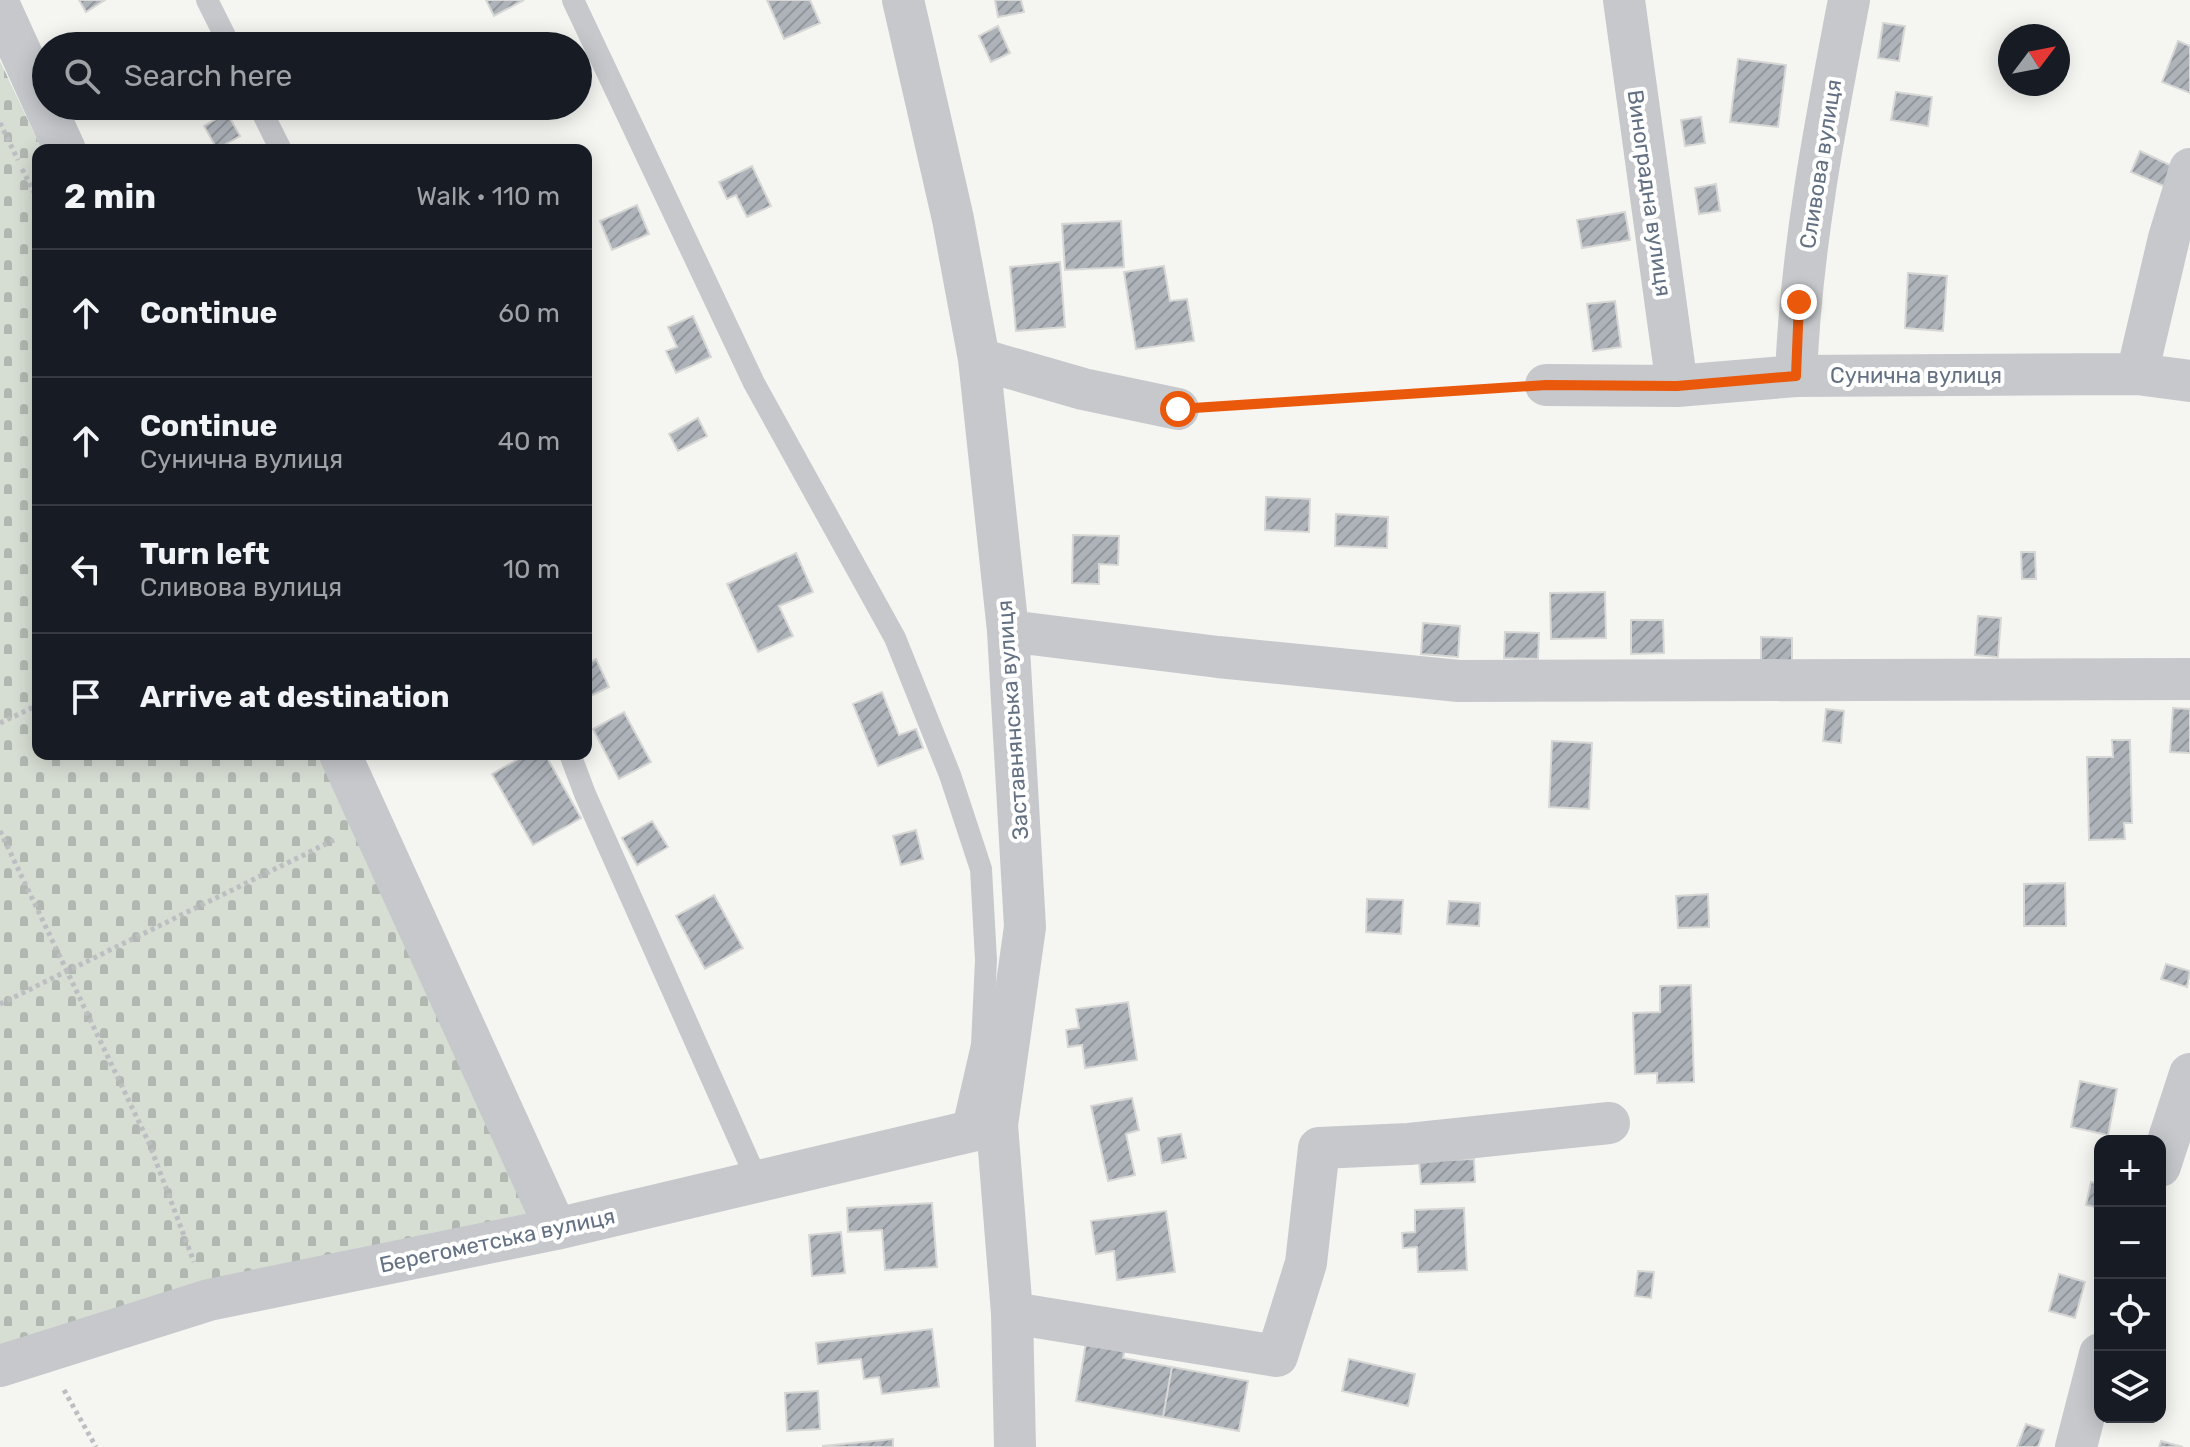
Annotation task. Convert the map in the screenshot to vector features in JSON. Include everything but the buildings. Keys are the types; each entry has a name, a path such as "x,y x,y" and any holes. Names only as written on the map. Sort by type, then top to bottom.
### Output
{"street":[{"name":"Заставнянська вулиця","path":"903,0 953,219 979,359 1008,631 1025,927 980,1128 1012,1313 1015,1447"},
{"name":"Виноградна вулиця","path":"1624,0 1677,386"},
{"name":"Сливова вулиця","path":"1796,376 1799,302 1817,168 1849,0"},
{"path":"0,7 32,77"},
{"path":"51,120 62,144"},
{"path":"2137,374 2169,238 2190,169"},
{"path":"979,359 1083,389 1178,409"},
{"name":"Сунична вулиця","path":"1546,385 1677,386 1796,376 2137,374 2190,381"},
{"path":"1008,631 1218,657 1459,681 2190,679"},
{"path":"343,760 556,1229"},
{"path":"2166,1149 2188,1088"},
{"path":"1012,1313 1277,1356 1306,1263 1319,1148 1409,1144 1609,1123"},
{"name":"Берегометська вулиця","path":"12,1361 209,1300 556,1229 980,1128"},
{"path":"2076,1447 2094,1377"}],"lane":[{"path":"207,0 223,32"},
{"path":"573,0 588,32"},
{"path":"592,40 754,383 895,638 950,775 981,869 986,960 980,1128"},
{"path":"266,120 278,144"},
{"path":"572,760 758,1182"}],"path":[{"path":"1178,409 1546,385"},
{"path":"0,723 32,708"},
{"path":"0,831 149,1143 209,1300"},
{"path":"0,1004 338,838"},
{"path":"12,1361 87,1427 96,1447"}],"green space":[{"path":"0,61 39,144 32,144 32,760 328,760 548,1228 0,1361"}],"route":[{"path":"1178,409 1546,385 1677,386 1796,376 1799,302"}]}
